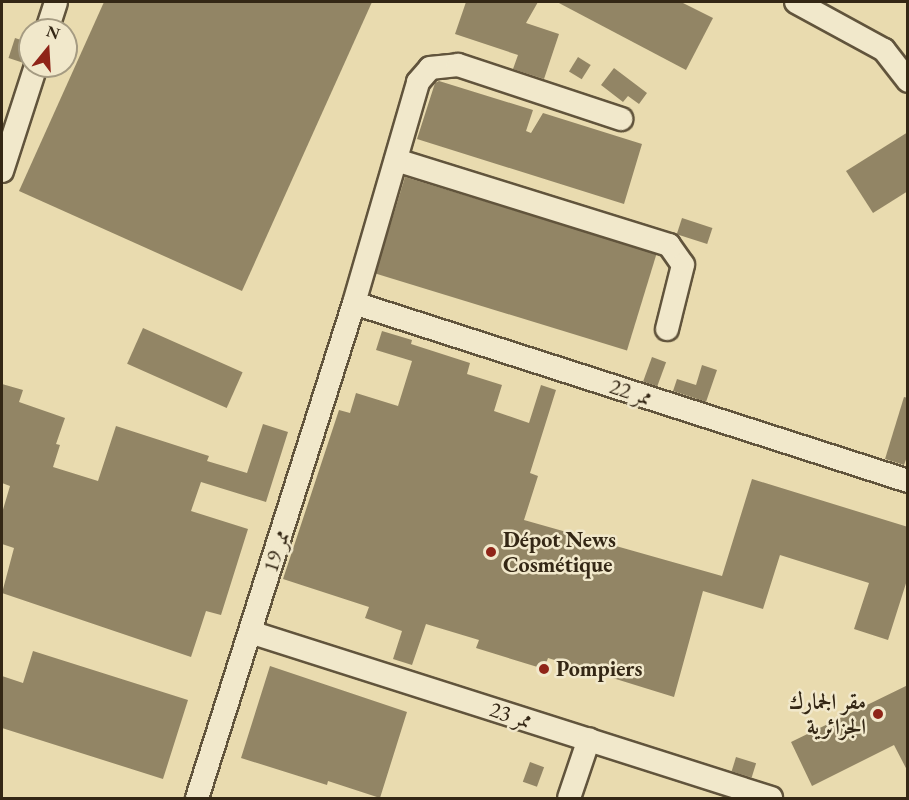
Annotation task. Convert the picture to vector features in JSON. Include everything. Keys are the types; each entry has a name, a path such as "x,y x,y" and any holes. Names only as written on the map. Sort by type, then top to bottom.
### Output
{"lane":[{"path":"51,18 56,2"},
{"path":"796,2 884,50 908,81"},
{"name":"ممر 19","path":"197,798 354,303 418,82 430,68 458,65 621,119"},
{"path":"2,171 32,78"},
{"path":"396,160 669,245 683,265 667,329"},
{"name":"ممر 22","path":"354,303 908,481"},
{"name":"ممر 23","path":"250,632 771,798"},
{"path":"569,798 589,739"}],"building":[{"path":"104,2 372,2 242,291 19,191 70,78 78,78 78,60"},
{"path":"466,2 538,2 526,23 559,34 544,79 513,69 518,55 455,34"},
{"path":"557,2 681,2 713,18 686,70"},
{"path":"15,38 18,39 18,61 9,58"},
{"path":"578,57 591,65 582,79 569,71"},
{"path":"614,68 647,93 639,104 628,96 623,102 601,85"},
{"path":"439,81 533,110 526,131 531,133 543,113 642,144 624,204 417,139 435,83"},
{"path":"908,132 908,191 873,213 846,171"},
{"path":"405,177 657,254 627,350 375,274"},
{"path":"682,218 712,228 707,244 677,234"},
{"path":"143,328 243,372 227,408 127,364"},
{"path":"382,331 412,340 411,344 470,363 467,374 502,385 494,411 529,423 541,385 556,390 530,473 538,476 524,520 722,576 752,479 908,527 908,577 888,640 854,629 869,583 780,555 763,609 703,591 674,697 548,658 544,669 476,648 479,640 426,624 412,665 393,659 402,631 365,618 369,607 283,579 339,410 350,413 356,393 398,406 412,361 376,350"},
{"path":"652,357 666,362 657,387 643,381"},
{"path":"702,365 717,370 706,402 673,391 677,379 696,385"},
{"path":"2,384 23,390 19,402 65,418 56,444 60,445 53,467 98,481 116,426 209,456 207,461 247,473 263,424 288,432 266,502 201,482 191,511 248,529 221,615 206,611 191,657 2,593 14,548 2,544 2,513 10,486 2,483"},
{"path":"904,397 908,398 908,454 904,465 885,459"},
{"path":"33,651 188,700 163,779 2,728 2,676 23,683"},
{"path":"270,666 407,712 380,798 328,781 327,785 241,758"},
{"name":"مقر الجمارك الجزائرية","path":"908,685 908,772 894,745 812,786 791,742"},
{"path":"736,757 756,763 752,777 732,771"},
{"path":"530,762 544,767 537,787 523,782"}],"place":[{"name":"Dépot News Cosmétique","path":"491,552"},
{"name":"Pompiers","path":"544,669"},
{"name":"مقر الجمارك الجزائرية","path":"878,714"}]}
